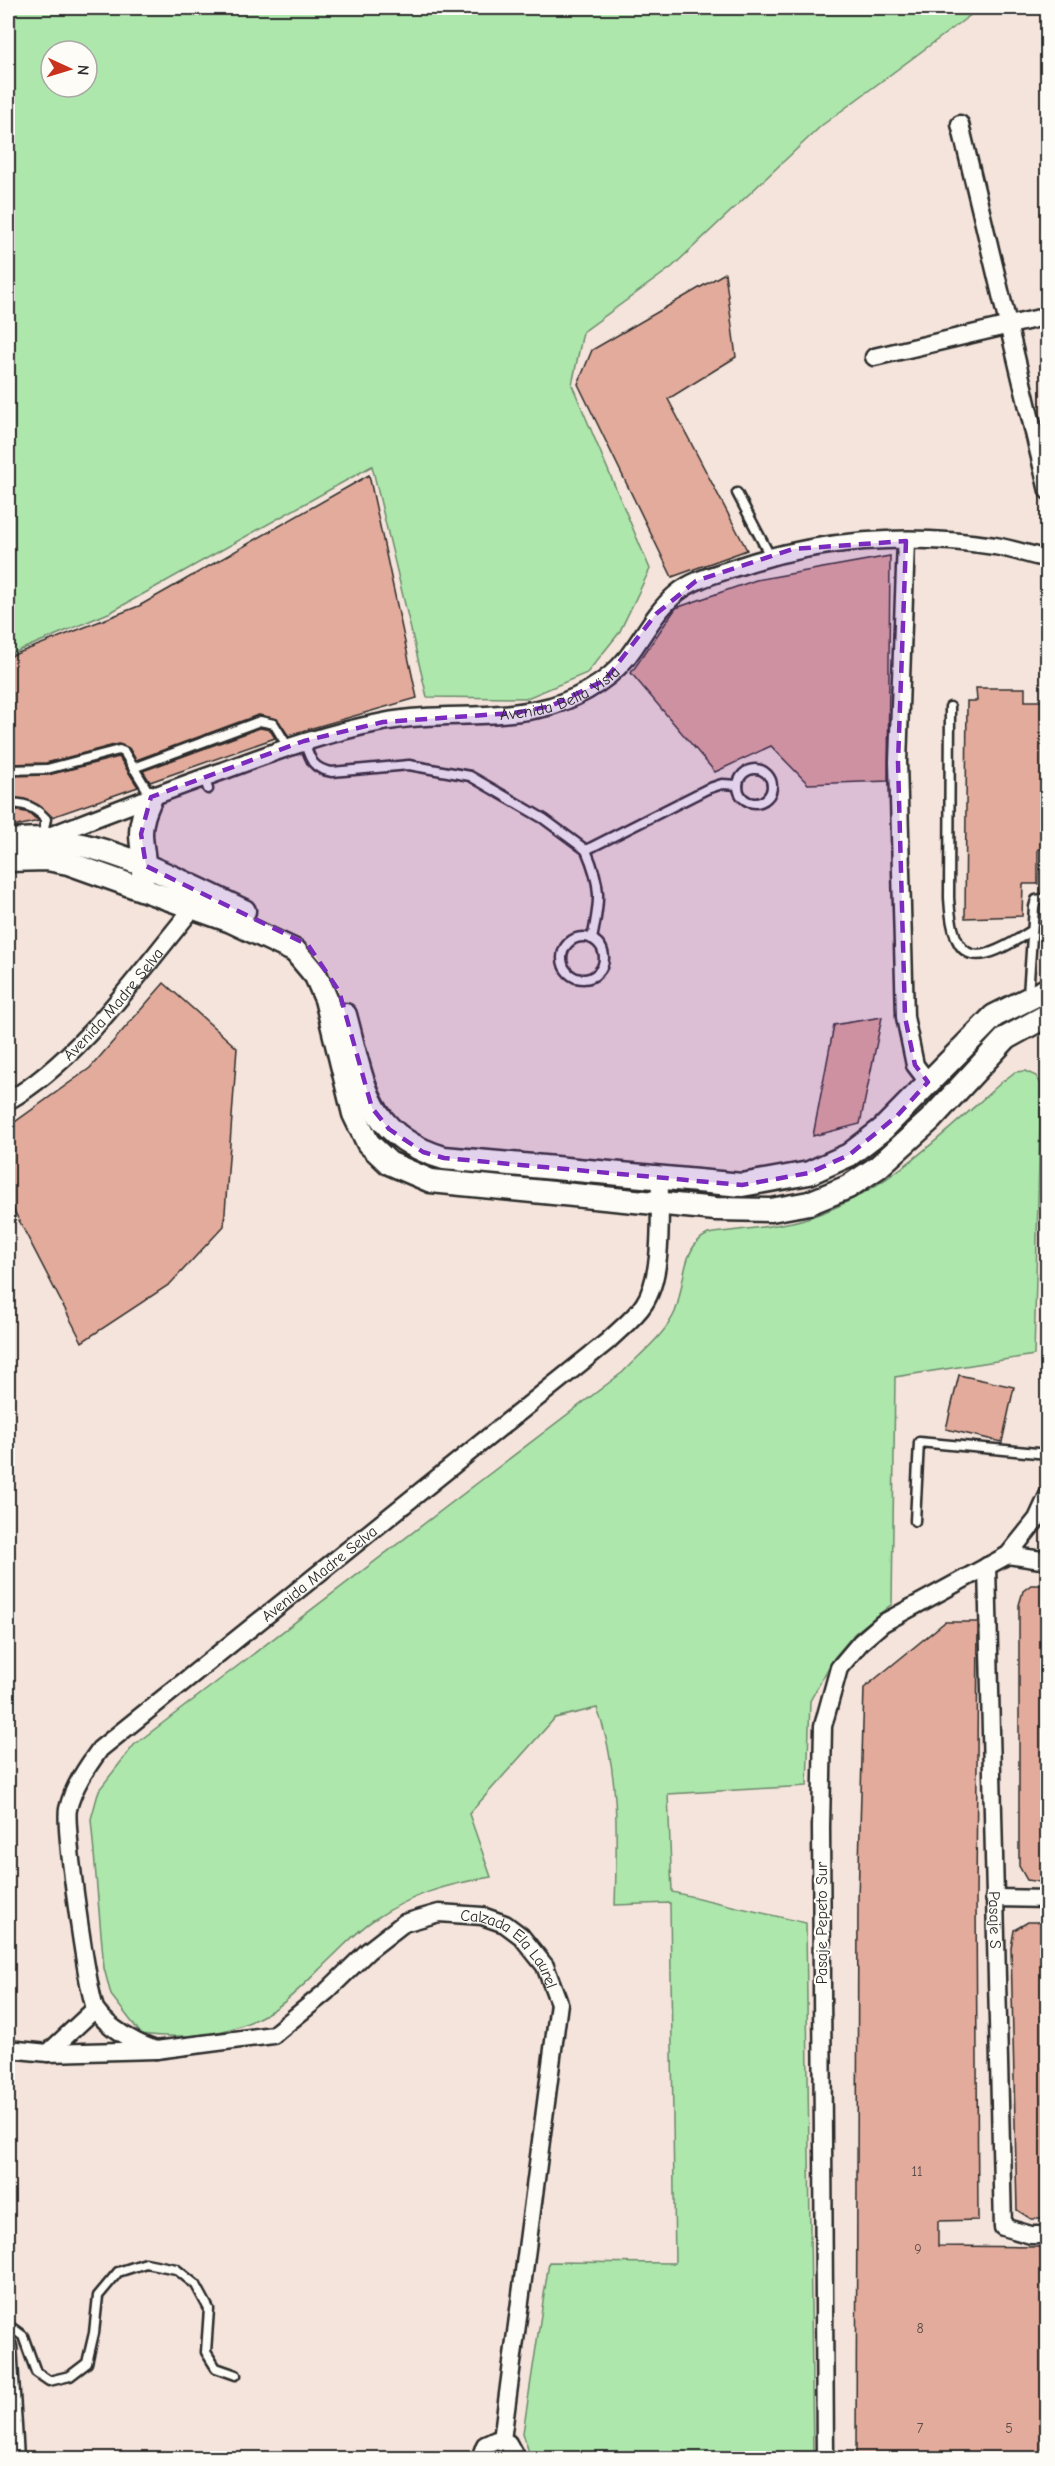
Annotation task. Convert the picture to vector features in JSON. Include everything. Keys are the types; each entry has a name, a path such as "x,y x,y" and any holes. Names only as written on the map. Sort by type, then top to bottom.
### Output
{"street":[{"path":"960,124 1010,325 1047,490"},
{"path":"874,357 1047,316"},
{"path":"906,541 898,762 905,1017 915,1065 928,1082"},
{"name":"Avenida Bella Vista","path":"42,838 151,797 206,783 304,741 418,716 514,713 551,706 579,695 605,680 619,667 656,614 678,592 696,581 793,549 863,542 969,543 1047,559"},
{"path":"142,876 143,816 151,797"},
{"path":"8,842 42,838 75,843 142,876 197,899 295,935 318,956 339,991 372,1108 389,1129 406,1142 444,1158 742,1185 809,1173 829,1166 849,1155 882,1129 994,1016 1038,993"},
{"path":"8,860 47,859 142,876"},
{"path":"197,899 295,951 316,976 326,999 354,1114 368,1143 389,1163 431,1181 716,1209 771,1210 809,1203 848,1187 878,1167 930,1120 1006,1038 1047,1015"},
{"name":"Avenida Madre Selva","path":"8,1101 25,1091 94,1029 197,899"},
{"name":"Avenida Madre Selva","path":"95,2009 68,1853 68,1810 82,1773 100,1749 599,1348 632,1318 644,1304 653,1285 660,1179"},
{"name":"Pasaje Pepeto Sur","path":"825,2458 821,1827 823,1726 839,1668 861,1642 883,1623 1008,1555 1037,1519 1047,1495"},
{"path":"1008,1555 1047,1561"},
{"name":"Pasaje S","path":"987,1566 1003,2227 1031,2235 1047,2235"},
{"path":"994,1898 1047,1899"},
{"name":"Calzada Ela Laurel","path":"48,2053 156,2050 273,2035 327,1991 368,1951 404,1923 439,1913 482,1916 506,1924 521,1936 545,1966 560,2003 502,2440"},
{"path":"8,2049 48,2053 95,2009 130,2042 156,2050"},
{"path":"8,2346 15,2458"},
{"path":"480,2458 485,2445 502,2440 512,2447 516,2458"}],"lane":[{"path":"737,493 770,556"},
{"path":"950,707 949,898 951,925 956,941 965,951 975,956 990,955 1031,931"},
{"path":"132,768 260,721 274,724 288,747"},
{"path":"304,741 312,764 321,771 409,765 470,776 544,819 586,850 598,876 600,904 592,939"},
{"path":"8,771 47,769 119,750 124,752 151,797"},
{"path":"762,770 769,777 771,791 762,801 751,802 743,798 738,784 746,771 762,770"},
{"path":"586,850 707,789 722,784 738,784"},
{"path":"8,804 20,804 38,810 46,819 42,838"},
{"path":"1038,993 1031,931 1036,900 1047,898"},
{"path":"579,938 592,939 598,943 604,956 601,969 590,978 576,978 566,970 562,957 564,950 568,944 579,938"},
{"path":"915,1521 919,1442 1047,1454"},
{"path":"8,2325 23,2336 36,2372 49,2381 70,2376 87,2363 94,2333 98,2296 118,2272 146,2263 176,2269 196,2285 209,2309 206,2352 216,2368 236,2375"}],"highlighted area":[{"path":"906,541 898,762 905,1017 915,1065 928,1082 897,1116 849,1155 809,1173 742,1185 444,1158 423,1152 389,1129 372,1108 339,991 308,945 146,866 141,834 151,797 304,741 383,722 514,713 551,706 605,680 656,614 696,581 793,549"}],"green space":[{"path":"8,8 980,8 821,126 672,267 583,332 572,385 650,569 619,633 587,673 527,698 427,697 372,466 111,612 8,655"},
{"path":"1025,1071 1036,1076 1041,1084 1034,1355 895,1377 892,1604 855,1633 834,1658 810,1701 807,1786 668,1794 672,1892 806,1923 813,2458 530,2456 523,2433 549,2262 675,2263 670,1903 615,1905 616,1830 613,1780 610,1756 597,1708 555,1718 469,1814 491,1877 458,1883 401,1904 361,1929 281,2005 242,2025 209,2034 158,2036 141,2034 111,1995 104,1968 91,1819 99,1790 134,1745 623,1372 659,1336 671,1320 678,1302 688,1257 699,1240 708,1234 804,1219 859,1196 910,1162 1015,1072"}],"building":[{"path":"725,273 736,357 668,399 747,550 672,577 578,384 592,350"},
{"path":"369,475 417,698 288,735 277,719 258,715 136,760 129,748 118,744 46,763 8,764 8,657 139,606"},
{"path":"890,556 888,781 808,784 771,746 715,772 631,673 676,608 756,580"},
{"path":"976,688 1025,688 1025,701 1047,701 1047,849 1038,849 1038,884 1023,884 1022,916 965,918 967,701 977,701"},
{"path":"260,728 270,730 275,738 150,782 143,771"},
{"path":"119,757 138,787 52,817 31,801 8,798 8,776 48,775"},
{"path":"8,810 26,812 39,821 8,828"},
{"path":"164,983 237,1048 224,1226 170,1284 82,1342 8,1199 8,1127 90,1068"},
{"path":"882,1017 860,1124 813,1136 834,1025"},
{"path":"959,1375 1014,1387 1002,1442 946,1429"},
{"path":"1031,1585 1047,1585 1047,1883 1027,1880 1019,1866 1019,1605 1023,1591"},
{"path":"945,1622 978,1622 976,1899 978,2220 938,2221 938,2246 1047,2247 1047,2458 984,2458 984,2456 856,2458 858,1900 864,1688"},
{"path":"1028,1922 1047,1922 1047,2219 1031,2219 1017,2210 1011,1948 1014,1930"}]}
